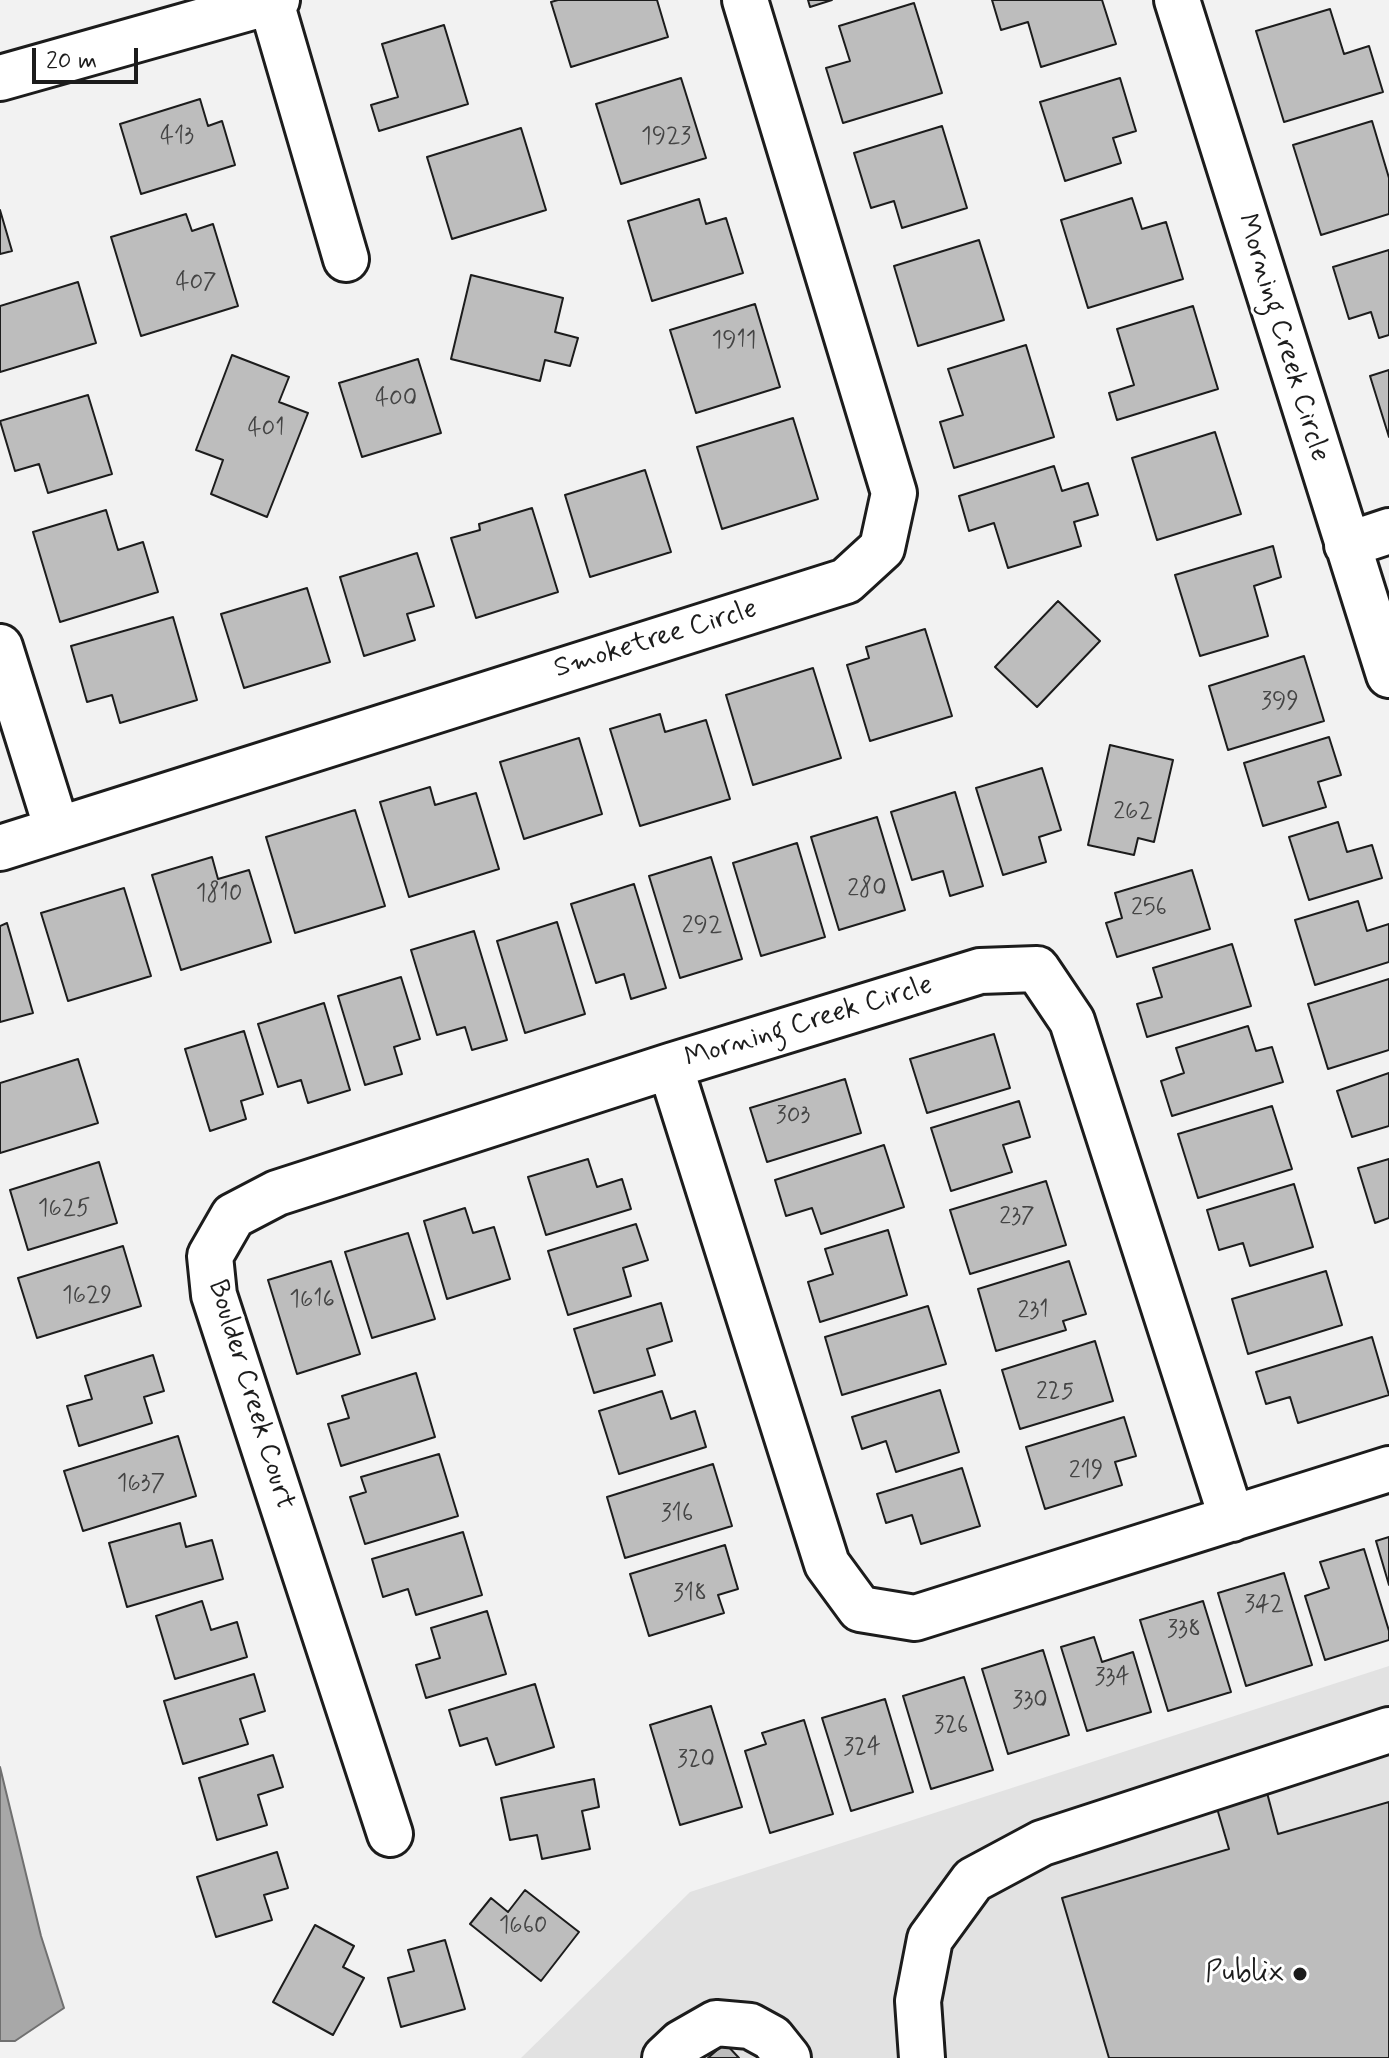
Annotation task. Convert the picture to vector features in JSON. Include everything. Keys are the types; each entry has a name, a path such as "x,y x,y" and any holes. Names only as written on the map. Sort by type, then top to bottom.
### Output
{"street":[{"name":"Smoketree Circle","path":"0,848 846,581 882,548 894,493 745,0"},
{"name":"Morning Creek Circle","path":"1177,0 1347,545 1379,609 1389,675"},
{"path":"0,78 274,1 346,259"},
{"path":"1347,545 1389,531"},
{"path":"0,647 57,829"},
{"name":"Morning Creek Circle","path":"1232,1519 1072,1021 1037,969 980,971 670,1066 827,1564 860,1609 915,1618 1232,1519 1389,1469"},
{"name":"Boulder Creek Court","path":"390,1834 214,1295 210,1256 233,1216 277,1193 670,1066"},
{"path":"922,2058 918,2001 930,1939 973,1880 1042,1843 1389,1730"},
{"path":"665,2058 681,2043 716,2023 750,2026 772,2038 788,2058"}],"shaded area":[{"path":"1389,1666 1389,2058 521,2058 690,1892"},
{"path":"0,1767 41,1936 64,2008 15,2041 0,2041"}],"building":[{"path":"657,0 668,37 571,67 551,2"},
{"path":"808,0 832,0 810,7"},
{"path":"992,0 1102,0 1116,44 1041,67 1028,22 1001,30"},
{"path":"914,3 942,93 843,123 826,68 850,61 839,26"},
{"path":"1330,9 1344,54 1369,46 1383,92 1284,122 1256,31"},
{"path":"444,25 468,104 379,131 371,105 398,97 382,44"},
{"path":"681,78 706,158 621,184 596,104"},
{"path":"1120,78 1136,131 1113,138 1121,163 1065,181 1040,102"},
{"path":"200,99 208,126 222,121 235,165 141,194 120,124"},
{"path":"1372,121 1389,178 1389,214 1321,235 1293,145"},
{"path":"942,126 967,208 902,228 894,201 871,208 854,153"},
{"path":"521,128 546,210 452,239 427,157"},
{"path":"1132,198 1142,229 1166,222 1183,279 1088,308 1061,220"},
{"path":"699,199 706,224 726,218 743,273 652,301 628,221"},
{"path":"0,210 12,251 0,254"},
{"path":"186,214 192,231 213,224 238,306 141,336 111,237"},
{"path":"979,240 1004,320 918,346 894,266"},
{"path":"1389,250 1389,335 1379,338 1371,312 1349,319 1333,267"},
{"path":"471,275 563,298 555,332 578,338 570,366 545,360 540,381 451,359"},
{"path":"78,282 96,343 0,372 0,306"},
{"path":"755,304 780,387 696,413 670,330"},
{"path":"1193,306 1218,389 1117,420 1109,393 1134,385 1117,329"},
{"path":"1026,345 1054,437 954,468 940,422 963,415 948,369"},
{"path":"232,355 289,377 279,402 308,413 267,517 211,494 223,460 196,450"},
{"path":"418,359 441,433 362,457 339,383"},
{"path":"1389,370 1389,437 1370,376"},
{"path":"88,395 112,474 48,493 39,464 15,471 0,421"},
{"path":"793,418 818,499 722,529 697,447"},
{"path":"1215,432 1241,514 1157,540 1132,458"},
{"path":"1054,466 1062,491 1088,483 1098,515 1074,522 1081,546 1008,568 994,523 969,531 959,496"},
{"path":"645,470 671,552 590,577 565,495"},
{"path":"532,508 558,592 476,618 451,538 480,530 479,524"},
{"path":"106,510 118,550 143,542 158,592 60,622 33,532"},
{"path":"1273,546 1281,577 1254,586 1268,636 1200,656 1175,575"},
{"path":"417,553 434,606 407,614 415,640 364,656 340,577"},
{"path":"307,588 330,662 244,688 221,614"},
{"path":"1058,601 1100,641 1037,707 995,667"},
{"path":"173,617 197,700 120,723 112,695 87,702 71,646"},
{"path":"925,629 952,716 870,741 847,665 869,658 866,647"},
{"path":"1304,656 1324,721 1228,750 1209,686"},
{"path":"813,668 841,758 753,785 726,695"},
{"path":"660,714 665,732 706,720 730,799 640,826 610,729"},
{"path":"1329,737 1341,775 1318,782 1326,807 1263,826 1244,763"},
{"path":"579,738 602,814 524,839 500,762"},
{"path":"1110,745 1173,760 1154,842 1138,838 1134,855 1088,845"},
{"path":"1042,768 1061,830 1039,837 1046,862 1003,875 976,788"},
{"path":"430,787 435,805 476,793 499,869 409,897 380,802"},
{"path":"955,792 983,886 950,896 943,871 912,880 891,812"},
{"path":"355,810 385,906 295,933 266,837"},
{"path":"877,817 905,910 839,930 811,837"},
{"path":"1338,822 1347,852 1372,845 1382,878 1309,900 1289,837"},
{"path":"797,843 825,937 761,956 733,863"},
{"path":"212,857 218,879 249,870 271,942 181,970 152,875"},
{"path":"711,857 742,959 680,978 649,876"},
{"path":"1192,870 1210,929 1117,957 1106,923 1122,918 1115,893"},
{"path":"634,884 666,988 631,999 624,974 596,983 571,904"},
{"path":"124,888 151,976 68,1001 41,913"},
{"path":"1358,901 1367,931 1389,924 1389,962 1315,985 1295,920"},
{"path":"557,922 585,1014 525,1033 497,941"},
{"path":"7,923 33,1013 0,1022 0,926"},
{"path":"474,931 507,1040 472,1050 465,1027 437,1035 411,950"},
{"path":"1232,944 1251,1006 1147,1037 1137,1004 1162,997 1153,968"},
{"path":"401,977 420,1039 394,1047 402,1074 365,1085 338,996"},
{"path":"1389,979 1389,1050 1328,1069 1308,1004"},
{"path":"324,1003 350,1090 308,1103 301,1080 278,1087 258,1024"},
{"path":"1248,1026 1256,1051 1272,1047 1283,1082 1172,1116 1161,1081 1184,1073 1176,1048"},
{"path":"244,1031 263,1094 241,1101 246,1119 210,1131 185,1049"},
{"path":"994,1034 1010,1088 927,1113 910,1059"},
{"path":"78,1059 98,1123 0,1153 0,1083"},
{"path":"1389,1073 1389,1126 1352,1137 1337,1091"},
{"path":"845,1079 861,1133 767,1162 750,1108"},
{"path":"1019,1101 1030,1137 1003,1145 1012,1172 951,1191 931,1128"},
{"path":"1272,1106 1292,1169 1198,1198 1178,1134"},
{"path":"884,1145 904,1207 821,1234 812,1208 786,1216 775,1180"},
{"path":"588,1159 597,1187 622,1179 631,1209 546,1235 528,1177"},
{"path":"1389,1159 1389,1218 1375,1223 1358,1168"},
{"path":"99,1162 117,1223 28,1250 10,1190"},
{"path":"1046,1181 1066,1245 970,1274 950,1210"},
{"path":"1294,1184 1313,1247 1250,1266 1243,1243 1219,1250 1207,1210"},
{"path":"465,1208 473,1233 494,1227 510,1279 447,1299 424,1221"},
{"path":"636,1224 648,1260 623,1268 631,1296 568,1315 548,1251"},
{"path":"888,1230 907,1295 820,1322 808,1282 833,1274 825,1249"},
{"path":"408,1233 435,1319 372,1338 345,1252"},
{"path":"123,1246 141,1306 37,1338 18,1278"},
{"path":"331,1261 360,1354 297,1374 268,1280"},
{"path":"1069,1261 1086,1314 1063,1321 1066,1330 996,1351 978,1289"},
{"path":"1326,1271 1342,1325 1248,1354 1232,1299"},
{"path":"661,1303 672,1341 647,1349 655,1375 594,1393 574,1329"},
{"path":"928,1306 946,1364 842,1395 825,1337"},
{"path":"1372,1337 1389,1395 1298,1423 1290,1397 1266,1404 1256,1372"},
{"path":"1095,1341 1113,1401 1020,1429 1002,1370"},
{"path":"153,1355 164,1391 144,1397 152,1423 79,1446 67,1406 92,1399 85,1376"},
{"path":"416,1373 435,1437 341,1466 328,1424 349,1418 342,1396"},
{"path":"940,1390 959,1452 896,1472 886,1441 862,1449 852,1417"},
{"path":"662,1391 671,1419 695,1411 706,1447 619,1474 599,1411"},
{"path":"1124,1417 1136,1456 1115,1462 1122,1485 1045,1509 1026,1447"},
{"path":"178,1436 196,1496 83,1531 64,1471"},
{"path":"439,1454 458,1516 365,1544 350,1497 366,1492 361,1477"},
{"path":"713,1464 732,1526 625,1558 607,1497"},
{"path":"962,1468 980,1526 921,1544 912,1515 886,1523 877,1494"},
{"path":"180,1523 186,1547 212,1540 223,1579 127,1607 109,1543"},
{"path":"463,1532 482,1595 416,1615 408,1589 383,1597 372,1559"},
{"path":"1389,1537 1389,1585 1376,1541"},
{"path":"725,1545 738,1589 718,1595 724,1613 649,1636 630,1574"},
{"path":"1364,1549 1389,1640 1325,1660 1305,1596 1329,1588 1320,1562"},
{"path":"1284,1573 1312,1665 1246,1686 1218,1593"},
{"path":"202,1601 211,1630 237,1622 247,1657 175,1679 156,1616"},
{"path":"1203,1601 1231,1692 1168,1711 1140,1620"},
{"path":"487,1611 506,1674 426,1698 416,1665 440,1658 431,1628"},
{"path":"1094,1637 1102,1662 1133,1652 1151,1712 1087,1731 1061,1647"},
{"path":"1043,1650 1069,1735 1008,1754 982,1669"},
{"path":"254,1674 265,1711 240,1719 248,1744 183,1764 164,1701"},
{"path":"964,1677 993,1770 931,1789 903,1696"},
{"path":"535,1684 554,1747 496,1765 487,1738 460,1746 449,1710"},
{"path":"885,1699 913,1792 851,1811 822,1718"},
{"path":"711,1706 742,1807 680,1825 650,1725"},
{"path":"804,1720 833,1814 770,1833 745,1751 766,1744 762,1733"},
{"path":"273,1755 283,1787 258,1795 267,1825 217,1840 199,1778"},
{"path":"594,1779 599,1807 582,1811 590,1849 542,1859 537,1835 510,1840 501,1798"},
{"path":"1266,1789 1278,1834 1389,1802 1389,2058 1109,2058 1062,1898 1229,1849 1216,1805"},
{"path":"277,1852 288,1888 264,1895 272,1920 216,1937 197,1877"},
{"path":"525,1890 579,1932 541,1981 470,1924 491,1898 508,1912"},
{"path":"315,1925 354,1946 343,1967 364,1978 333,2035 273,2002"},
{"path":"445,1940 465,2009 401,2027 388,1978 414,1971 408,1950"},
{"path":"725,2043 739,2058 708,2058"}],"place":[{"name":"Publix","path":"1300,1974"}]}
